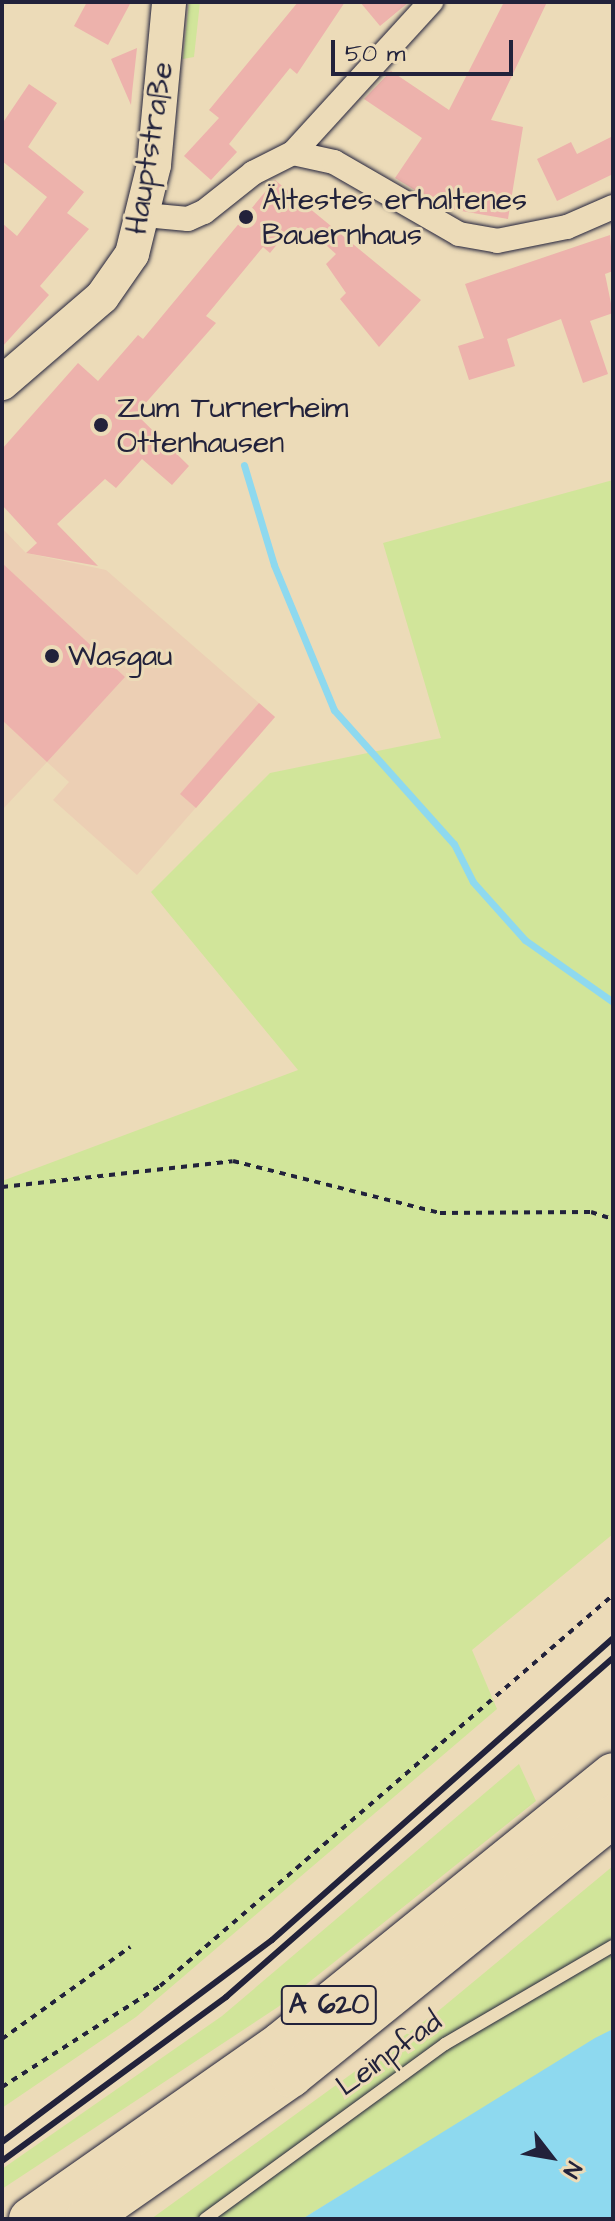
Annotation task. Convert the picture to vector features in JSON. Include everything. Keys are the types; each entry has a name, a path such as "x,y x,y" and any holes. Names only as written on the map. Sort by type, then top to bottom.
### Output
{"highway":[{"name":"A 620","path":"30,2219 281,2043 613,1774"},
{"name":"A 620","path":"86,2219 291,2076 613,1816"}],"main road":[{"name":"Hauptstraße","path":"2,383 102,297 132,254 145,215 169,2"}],"street":[{"path":"293,153 431,2"},
{"path":"145,215 188,219 204,212 275,158 293,153 334,162 459,234 497,241 567,227 613,207"}],"lane":[{"name":"Leinpfad","path":"205,2219 445,2044 613,1946"}],"path":[{"path":"2,1187 233,1161 440,1213 591,1212 613,1219"},
{"path":"2,2087 160,1986 613,1595"},
{"path":"2,2039 130,1947"}],"shaded area":[{"path":"2,528 26,553 106,570 275,717 137,875 53,800 69,782 47,762 2,810"}],"green space":[{"path":"189,2 200,2 194,57 183,59"},
{"path":"613,480 613,1534 472,1650 497,1709 136,2017 2,2108 2,1181 298,1070 151,892 270,773 441,738 383,543"},
{"path":"519,1764 536,1801 278,2007 2,2189 2,2169 222,2016"},
{"path":"613,1866 613,2029 302,2219 151,2219 437,2012"}],"water":[{"path":"613,2029 613,2219 302,2219 595,2038"}],"building":[{"path":"87,2 131,2 108,45 74,26"},
{"path":"298,2 345,2 297,74 290,68 229,144 237,152 211,180 184,156 219,118 209,110"},
{"path":"360,2 409,2 380,26"},
{"path":"504,2 547,2 491,120 523,127 508,219 444,208 395,178 422,138 364,99 391,71 449,110"},
{"path":"137,48 132,93 131,105 111,59"},
{"path":"29,84 57,103 28,147 84,192 67,213 89,229 40,286 49,295 2,347 2,223 17,236 47,197 2,161 2,124"},
{"path":"613,136 613,174 557,201 537,159 571,142 577,154"},
{"path":"275,180 421,300 379,347 340,299 346,293 326,264 336,254 307,228 297,240 287,232 270,253 263,247 206,316 216,323 136,414 189,466 172,485 142,459 116,488 105,479 57,524 98,566 26,553 37,543 2,505 2,449 78,363 98,381 138,335 143,339"},
{"path":"610,235 613,271 605,274 613,313 590,321 608,374 583,383 561,319 507,339 515,366 469,380 458,346 484,338 465,284"},
{"name":"Wasgau","path":"2,563 125,677 47,762 2,720"},
{"path":"259,703 275,717 196,808 180,794"}],"waterway":[{"path":"244,465 274,565 334,710 454,844 473,882 525,940 613,1002"}],"railway":[{"path":"2,2142 272,1940 613,1638"},
{"path":"2,2161 226,1997 613,1658"}],"place":[{"name":"Ältestes erhaltenes Bauernhaus","path":"246,217"},
{"name":"Zum Turnerheim Ottenhausen","path":"101,425"},
{"name":"Wasgau","path":"52,656"}]}
